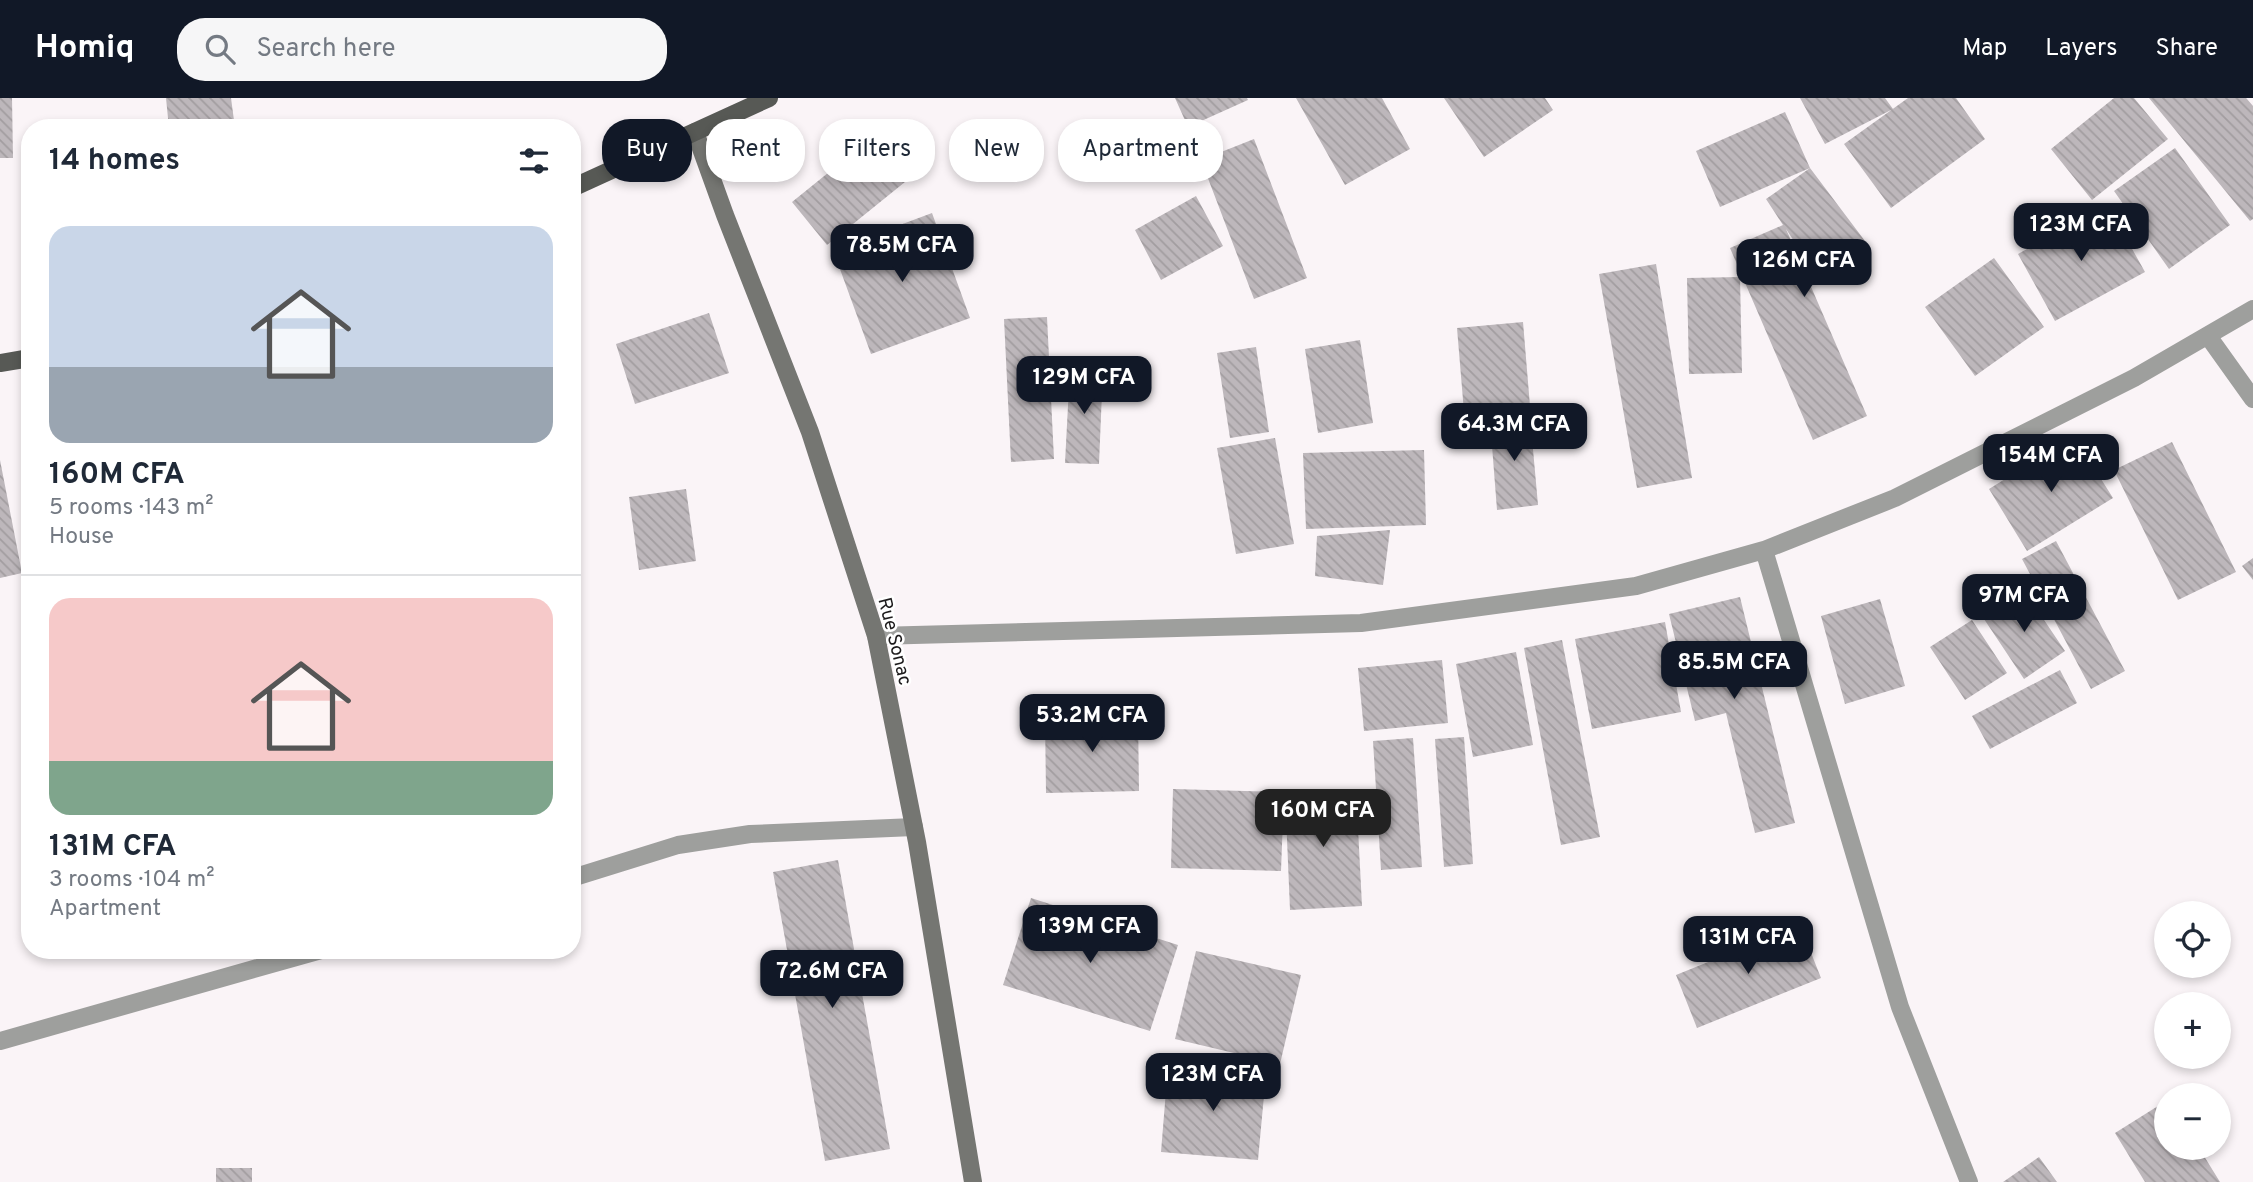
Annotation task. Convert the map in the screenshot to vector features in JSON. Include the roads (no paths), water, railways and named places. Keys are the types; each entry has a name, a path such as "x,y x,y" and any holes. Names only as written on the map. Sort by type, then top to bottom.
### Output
{"main road":[{"path":"581,184 769,98"},
{"path":"0,363 21,360"}],"street":[{"name":"Rue Sonac","path":"695,132 810,432 876,636 914,827 973,1182"},
{"path":"876,636 1361,623 1636,586 1764,550 1895,498 2134,378 2253,309"},
{"path":"2208,336 2253,400"},
{"path":"1764,550 1900,1007 1969,1182"},
{"path":"581,875 678,845 750,834 914,827"},
{"path":"0,1041 289,959"}]}
